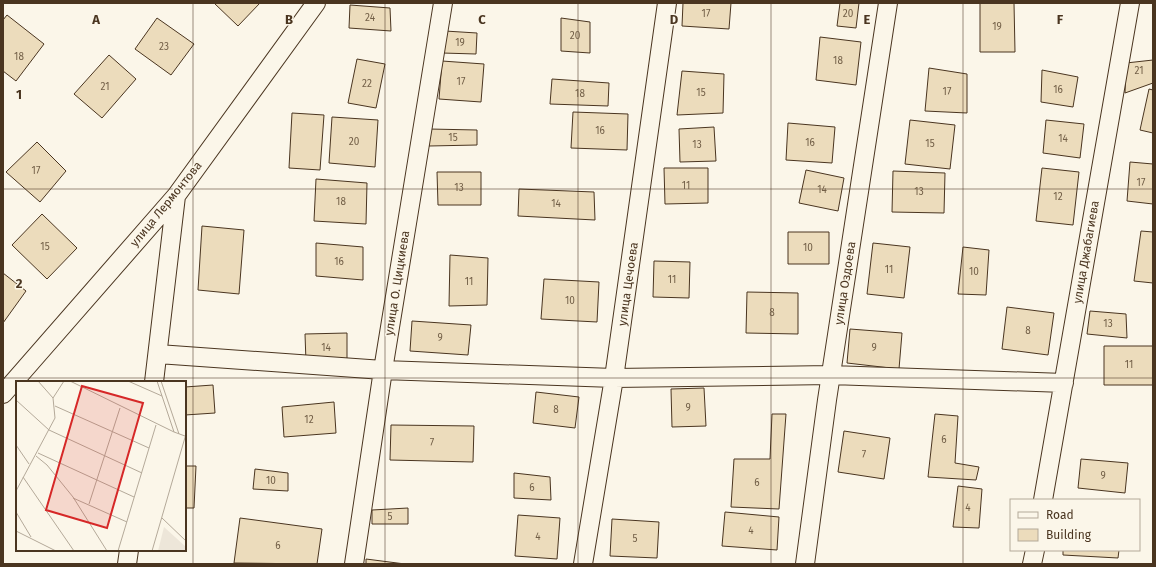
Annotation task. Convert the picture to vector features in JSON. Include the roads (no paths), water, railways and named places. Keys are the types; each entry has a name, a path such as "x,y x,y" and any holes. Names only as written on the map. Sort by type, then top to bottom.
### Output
{"street":[{"name":"улица Лермонтова","path":"3,394 176,196 316,3"},
{"name":"улица О. Цицкиева","path":"354,564 383,370 442,3"},
{"name":"улица Цечоева","path":"583,564 614,378 667,3"},
{"name":"улица Оздоева","path":"805,564 831,375 888,3"},
{"name":"улица Джабагиева","path":"1043,499 1130,3"},
{"path":"154,381 176,196"},
{"path":"158,354 383,370 614,378 831,375 1064,383"},
{"path":"127,564 129,551"},
{"path":"1032,564 1035,551"}]}
